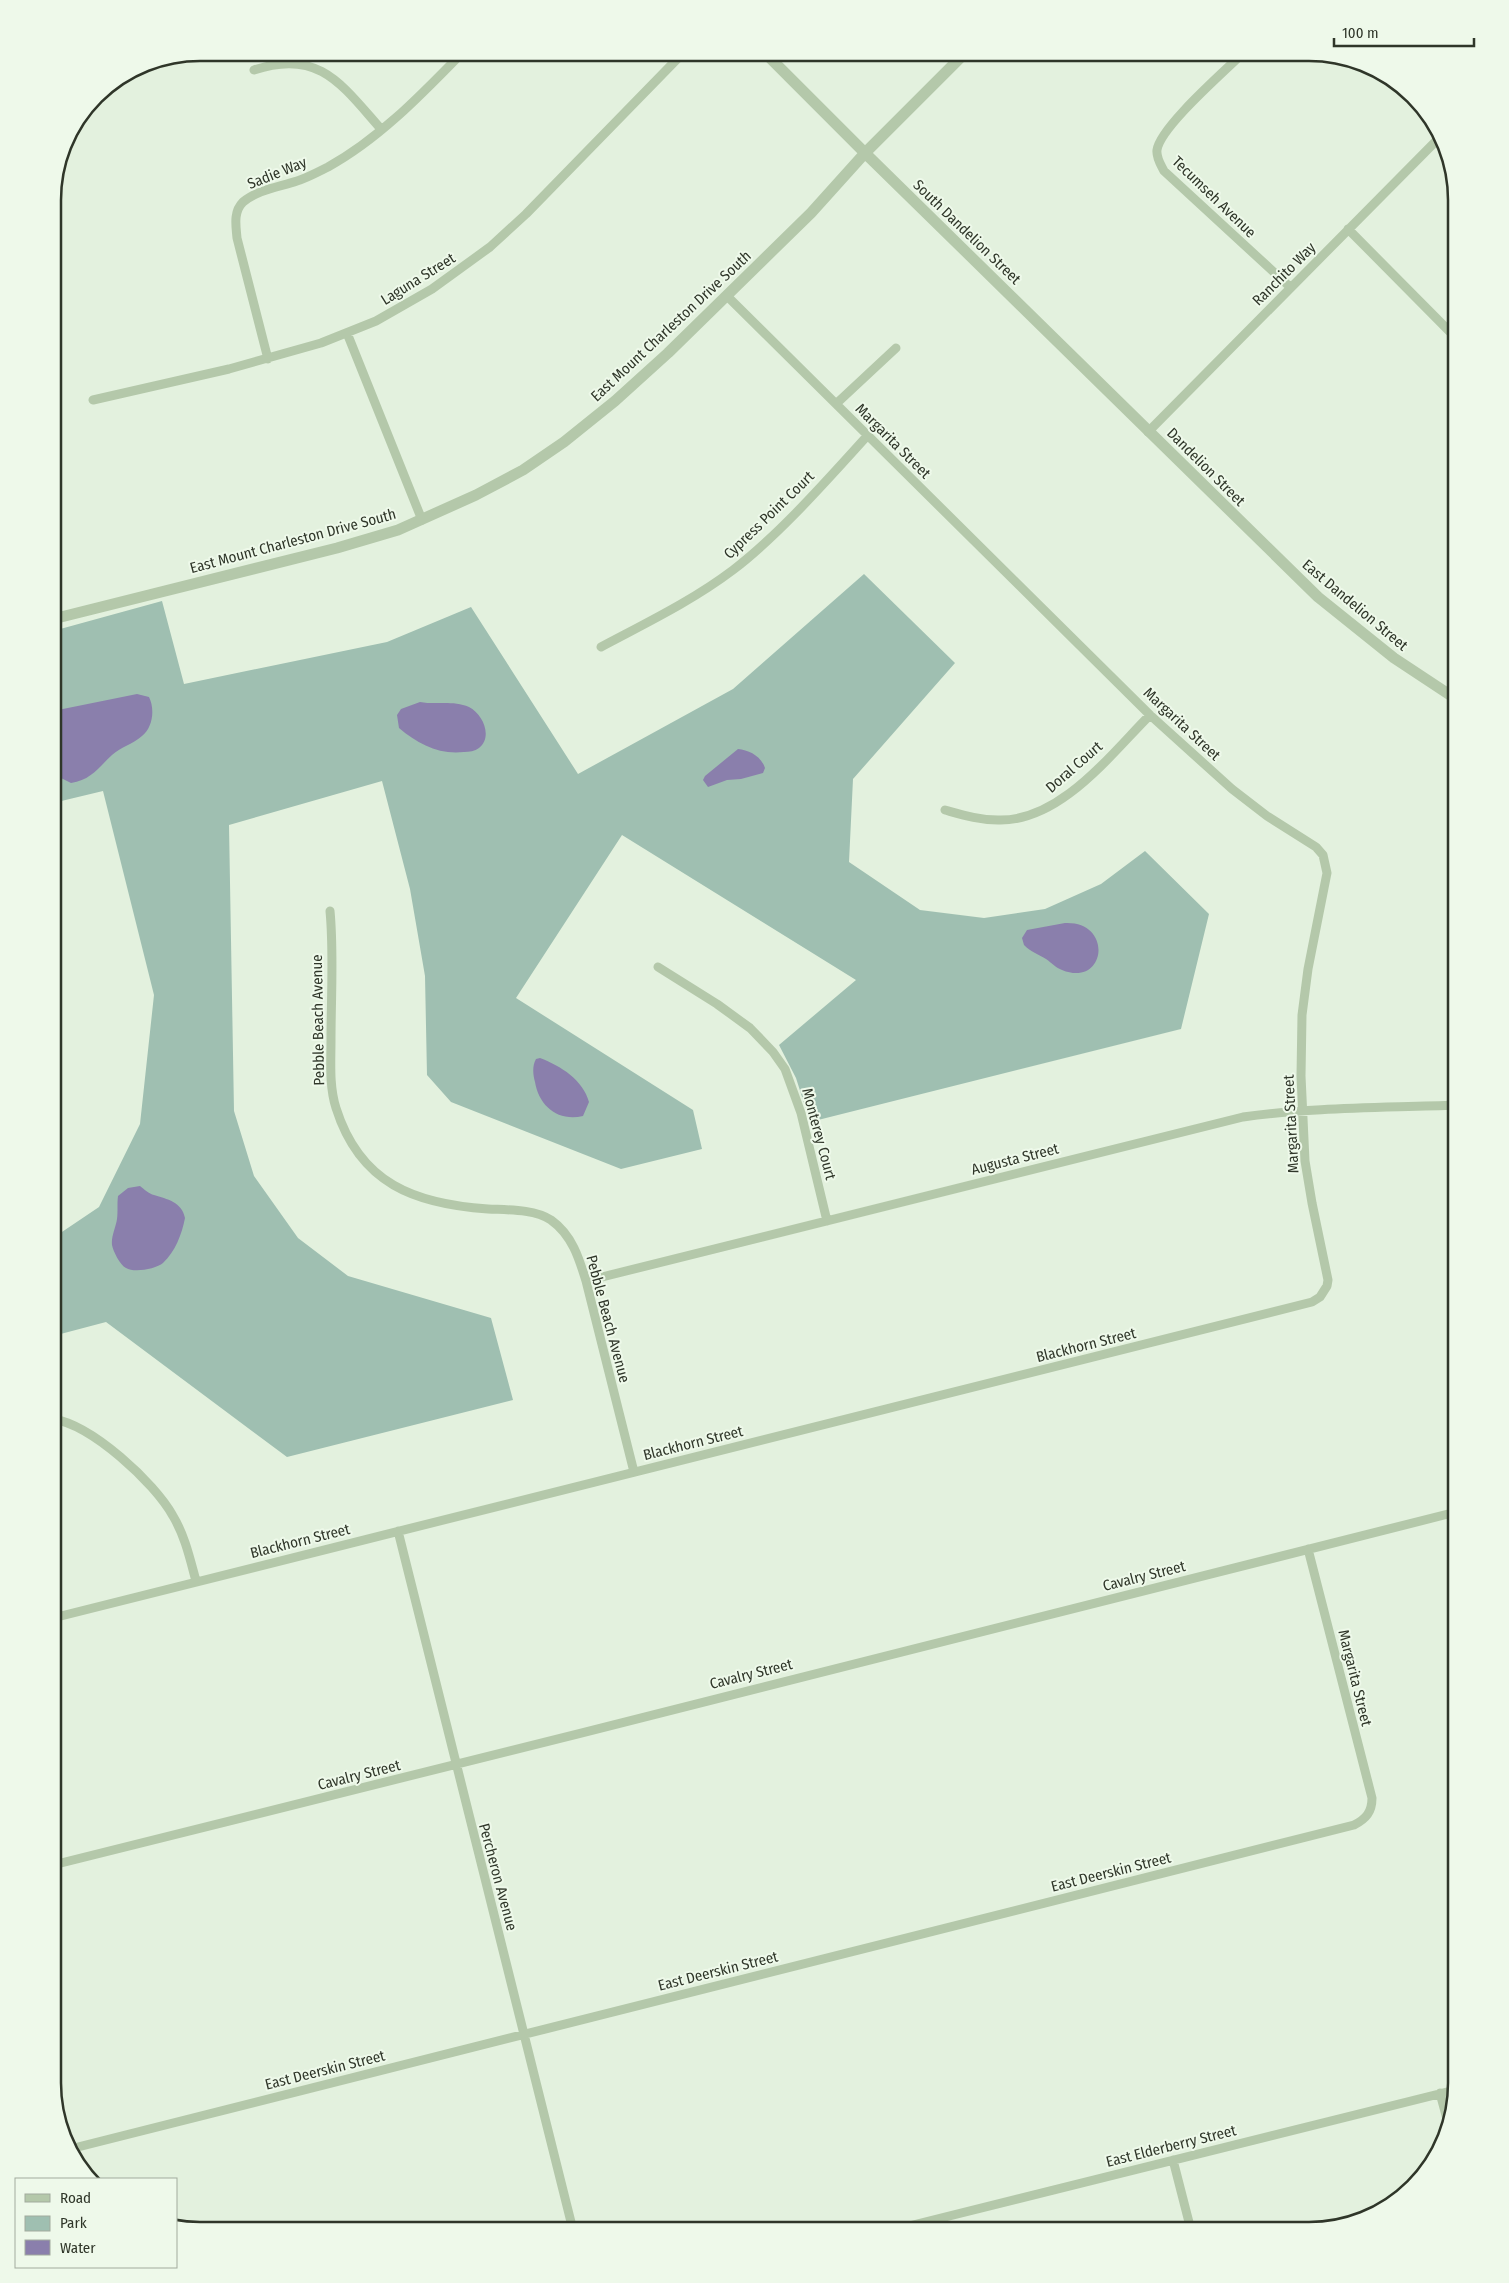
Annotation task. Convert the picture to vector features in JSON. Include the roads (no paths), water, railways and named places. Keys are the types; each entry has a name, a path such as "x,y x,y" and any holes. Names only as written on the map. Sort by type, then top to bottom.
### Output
{"street":[{"path":"254,70 272,64 290,62 306,65 329,75 340,82 381,129"},
{"name":"Sadie Way","path":"268,359 237,238 235,220 241,204 249,197 299,180 328,167 364,143 426,89 453,62"},
{"name":"Laguna Street","path":"93,400 268,359 347,333 376,320 432,289 490,246 532,207 674,62"},
{"name":"South Dandelion Street","path":"775,62 1148,432"},
{"name":"East Mount Charleston Drive South","path":"62,617 337,548 422,520 476,495 515,474 564,442 635,383 811,213 865,153 956,62"},
{"name":"Tecumseh Avenue","path":"1234,62 1160,139 1157,150 1158,160 1164,171 1290,287"},
{"name":"Ranchito Way","path":"1148,432 1434,142"},
{"path":"1348,229 1448,330"},
{"name":"Margarita Street","path":"727,296 1150,714 1232,789 1267,816 1316,847 1323,855 1327,873 1308,969 1302,1015 1303,1111 1307,1170 1328,1280"},
{"path":"347,333 422,520"},
{"path":"837,403 896,348"},
{"name":"Dandelion Street","path":"1148,432 1242,524"},
{"name":"Cypress Point Court","path":"601,647 690,599 733,569 768,540 868,435"},
{"name":"East Dandelion Street","path":"1242,524 1318,597 1361,633 1394,658 1448,694"},
{"name":"Doral Court","path":"945,810 973,818 1000,820 1026,817 1042,811 1061,800 1088,777 1150,714"},
{"name":"Pebble Beach Avenue","path":"330,911 331,1078 336,1107 347,1135 375,1172 395,1187 413,1196 458,1207 511,1210 538,1214 549,1219 559,1227 571,1242 586,1281 634,1472"},
{"name":"Monterey Court","path":"658,967 717,1004 750,1028 773,1052 784,1069 802,1113 827,1221"},
{"name":"Augusta Street","path":"586,1281 1243,1117 1303,1111 1448,1105"},
{"name":"Blackhorn Street","path":"61,1616 1312,1302 1320,1297 1327,1286 1328,1280"},
{"path":"61,1420 89,1433 151,1485 174,1517 186,1544 196,1581"},
{"name":"Cavalry Street","path":"61,1863 456,1765 676,1707 1448,1514"},
{"name":"Percheron Avenue","path":"398,1531 571,2221"},
{"name":"Margarita Street","path":"1308,1549 1372,1798 1369,1814"},
{"name":"East Deerskin Street","path":"78,2147 1354,1825 1363,1821 1369,1814"},
{"name":"East Elderberry Street","path":"931,2222 1448,2091"},
{"path":"1440,2093 1445,2111"},
{"path":"1173,2160 1189,2222"}],"water":[{"path":"137,694 149,697 152,707 152,718 149,728 142,736 112,755 94,773 84,779 71,783 62,778 62,709"},
{"path":"420,702 457,704 474,710 482,720 486,732 483,743 474,751 446,752 429,747 414,739 399,728 397,715 401,709"},
{"path":"738,749 750,752 758,757 765,768 763,773 741,779 727,780 708,787 703,780 705,776"},
{"path":"1065,923 1081,925 1091,932 1097,942 1098,952 1095,963 1088,970 1077,973 1062,970 1024,945 1022,938 1027,930"},
{"path":"540,1058 556,1065 582,1087 589,1102 583,1116 566,1117 545,1105 537,1091 533,1073 536,1059"},
{"path":"140,1186 150,1194 169,1200 177,1205 181,1208 185,1218 177,1242 171,1254 163,1263 150,1269 134,1270 126,1268 121,1264 114,1251 112,1242 117,1219 118,1196 128,1188"}]}
